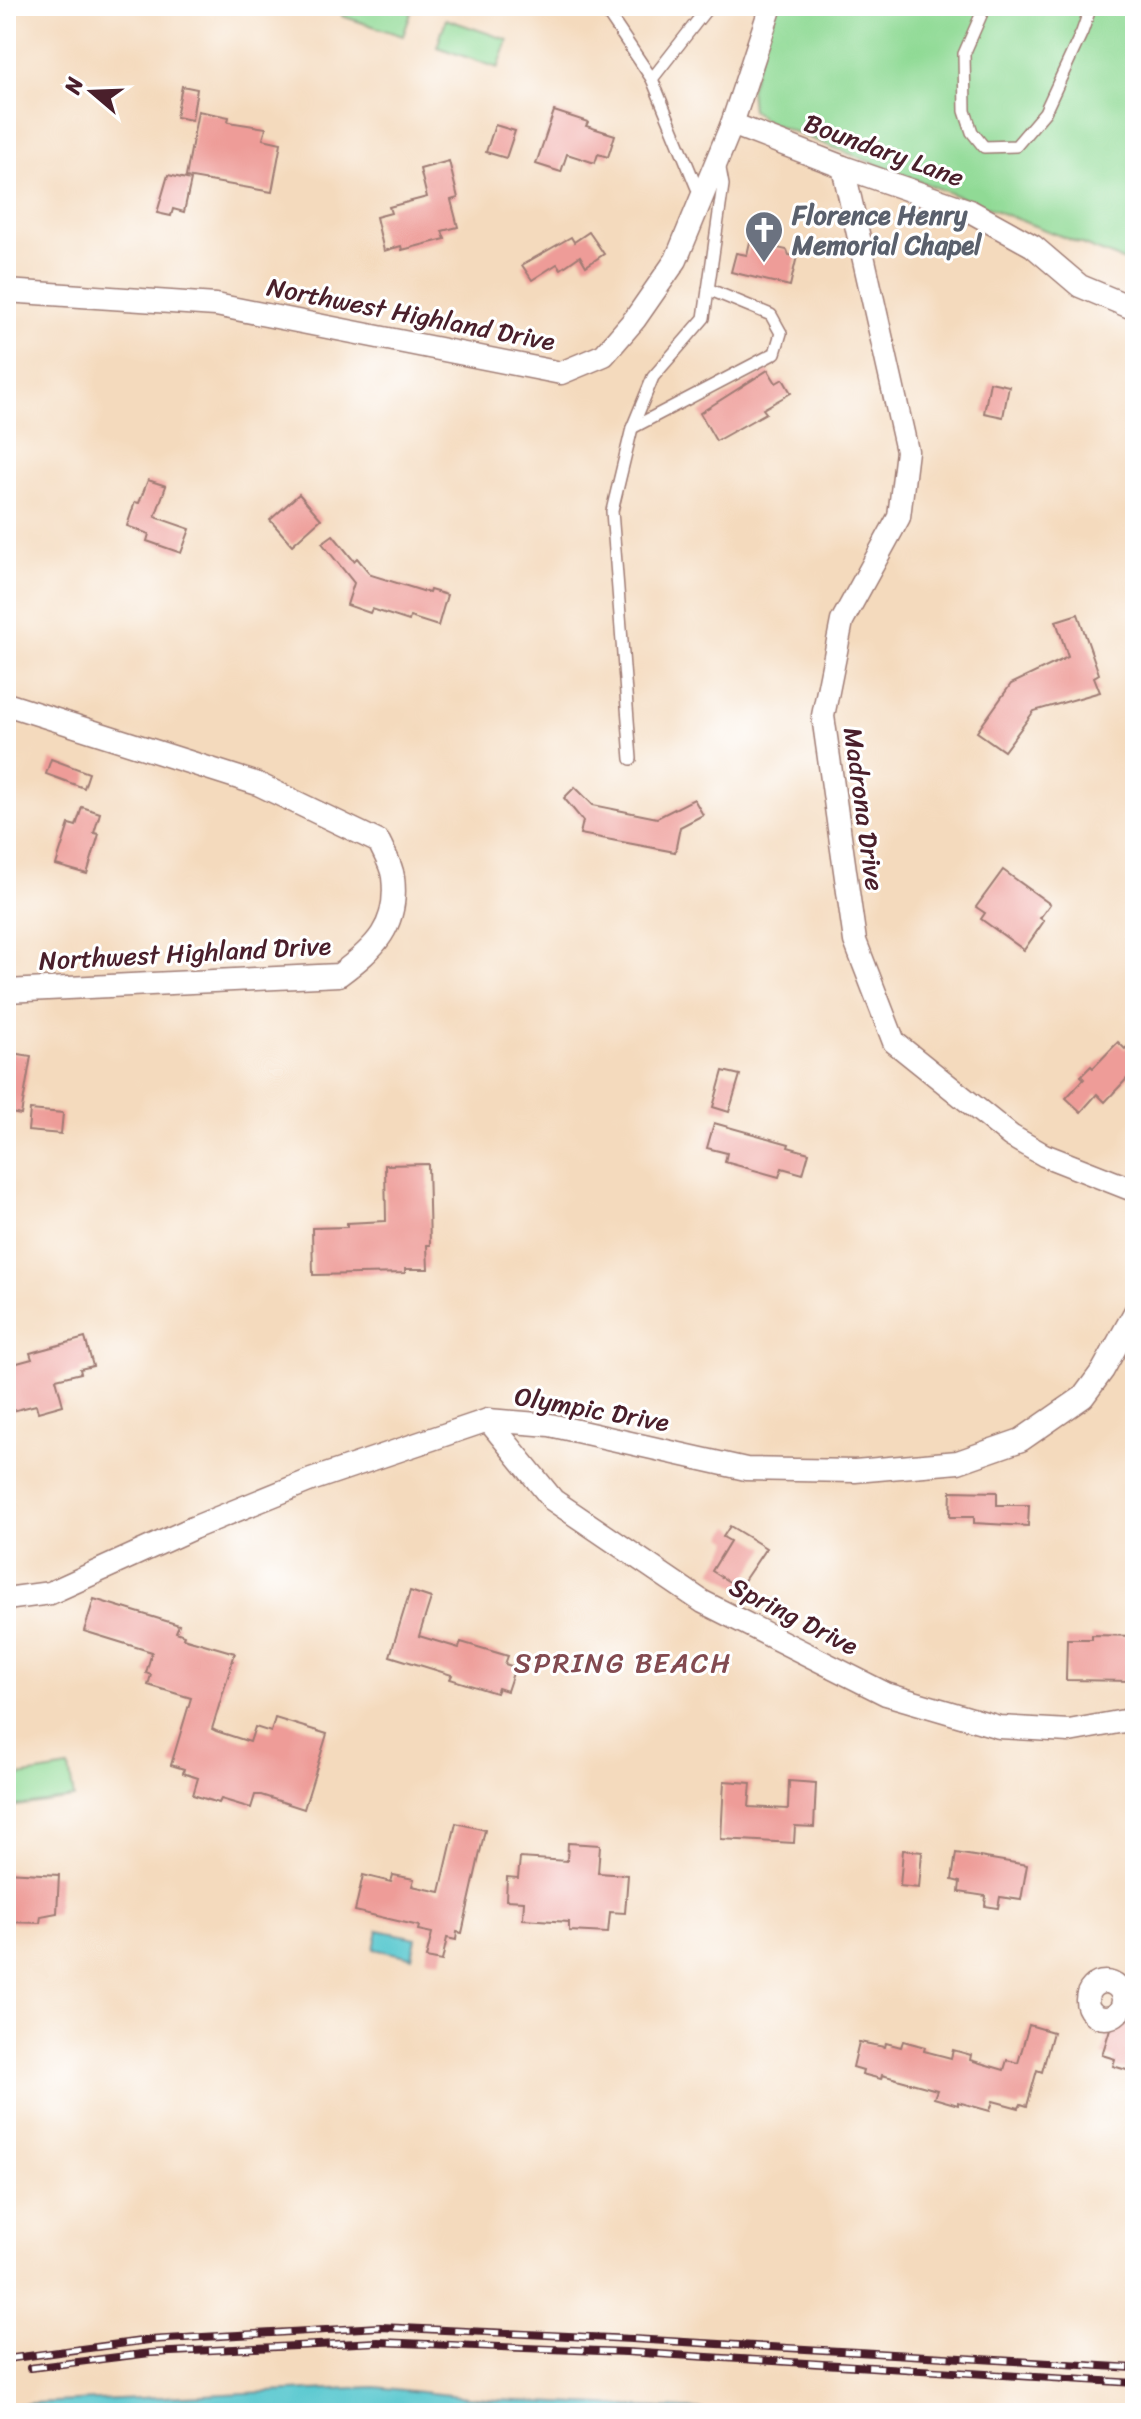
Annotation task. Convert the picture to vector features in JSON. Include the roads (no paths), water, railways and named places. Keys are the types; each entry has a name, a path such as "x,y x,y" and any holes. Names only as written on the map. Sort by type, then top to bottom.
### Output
{"street":[{"name":"Northwest Highland Drive","path":"6,291 216,305 561,373 604,355 635,319 676,260 732,124 771,6"},
{"name":"Boundary Lane","path":"732,124 970,211 1033,246 1080,286 1135,309"},
{"name":"Madrona Drive","path":"843,167 907,451 899,517 842,621 823,716 855,941 894,1042 1011,1136 1044,1155 1133,1189"},
{"name":"Northwest Highland Drive","path":"6,704 258,784 379,842 394,875 392,917 372,949 339,975 6,991"},
{"name":"Olympic Drive","path":"6,1599 50,1593 193,1528 311,1480 488,1420 550,1425 746,1469 855,1471 958,1462 1021,1440 1083,1397 1103,1370 1135,1312"},
{"name":"Spring Drive","path":"488,1420 553,1500 703,1602 886,1694 999,1727 1069,1731 1135,1719"}],"lane":[{"path":"603,6 652,79 701,199"},
{"path":"652,79 709,6"},
{"path":"985,6 964,54 965,111 972,132 984,147 1016,146 1045,112 1091,6"},
{"path":"631,759 612,511 632,428 653,377 704,318 723,185 718,159"},
{"path":"632,428 775,353 781,333 771,315 708,289"}],"water":[{"path":"378,1930 416,1938 412,1957 374,1949"},
{"path":"375,2387 496,2400 768,2413 6,2413 6,2406 34,2403"}],"railway":[{"path":"6,2359 149,2340 380,2327 1135,2368"},
{"path":"30,2368 150,2353 378,2342 626,2352 1135,2383"}],"place":[{"name":"Florence Henry Memorial Chapel","path":"764,264"}],"district":[{"name":"SPRING BEACH","path":"623,1662"}]}
